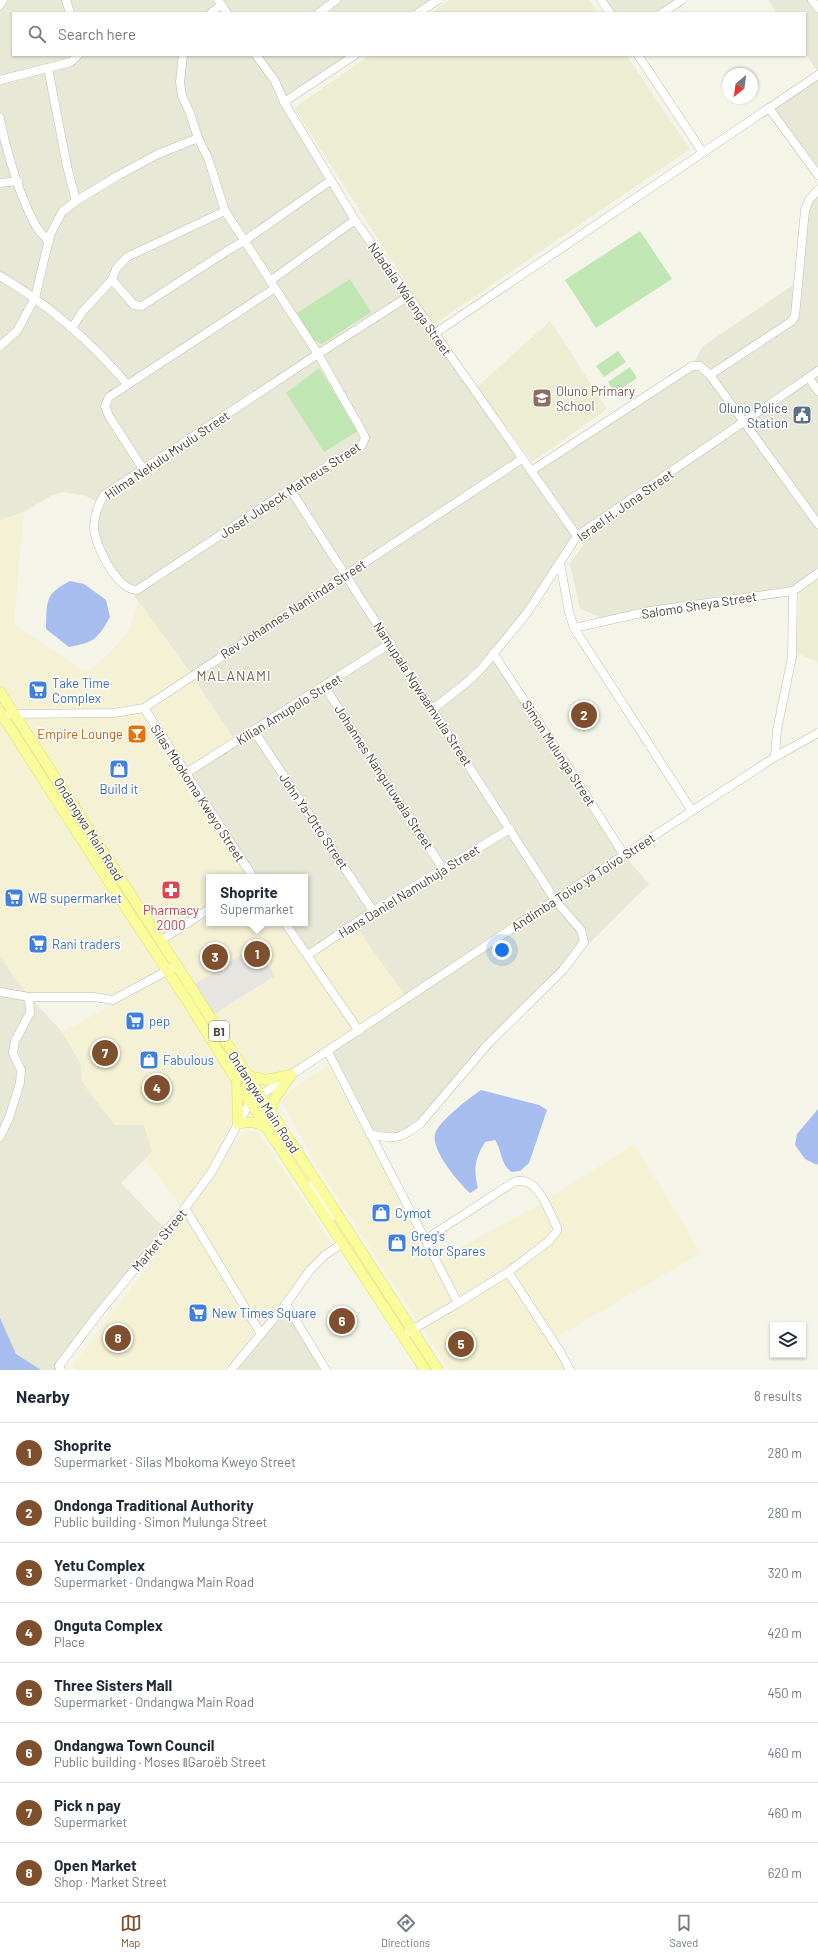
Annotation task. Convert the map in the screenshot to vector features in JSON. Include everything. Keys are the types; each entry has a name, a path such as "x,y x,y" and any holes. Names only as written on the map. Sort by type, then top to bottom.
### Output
{"main road":[{"name":"Ondangwa Main Road","path":"0,692 160,941 172,968 250,1102 425,1370"},
{"name":"Ondangwa Main Road","path":"1,714 107,879 172,968 247,1076 438,1370"},
{"path":"107,879 116,873"},
{"path":"247,1076 266,1080 291,1075"},
{"path":"270,1112 275,1098 291,1075"},
{"path":"237,1081 238,1124 253,1123 267,1127"}],"street":[{"path":"0,5 3,0"},
{"path":"66,0 70,12"},
{"path":"420,12 438,0"},
{"path":"601,0 609,12"},
{"path":"664,12 682,0"},
{"path":"812,0 818,8"},
{"path":"320,12 334,1"},
{"path":"212,12 219,2 226,12"},
{"path":"0,80 71,62 77,56"},
{"path":"183,56 180,82 182,96 190,112 198,138 208,158 225,211 318,354"},
{"name":"Ndadala Walenga Street","path":"258,56 275,81 284,102 330,181 355,220 577,536"},
{"path":"284,102 353,56"},
{"path":"639,56 703,153"},
{"path":"48,68 67,166 76,201"},
{"path":"434,334 818,75"},
{"path":"769,108 818,175"},
{"path":"0,118 7,147 34,224 49,241"},
{"path":"0,346 17,331 35,298 52,228 62,212 76,201 158,154 198,138"},
{"path":"0,183 18,181"},
{"path":"112,280 134,305 142,306 244,241 330,181"},
{"path":"710,375 792,321 795,316 805,210 809,200 818,190"},
{"path":"72,328 83,311 112,280 116,269 127,257 225,211"},
{"path":"143,469 109,416 105,406 109,397 272,284 355,220"},
{"path":"0,276 35,298 72,328 114,369 127,384"},
{"name":"Hilma Nekulu Mvulu Street","path":"130,590 122,584 102,554 96,540 95,517 104,495 409,296"},
{"name":"Josef Jubeck Matheus Street","path":"130,590 137,590 290,489 362,445 366,438 318,354"},
{"path":"531,471 692,366 700,366 710,375 818,524"},
{"name":"Israel H. Jona Street","path":"433,709 466,683 480,669 526,613 577,536 818,371"},
{"path":"809,378 818,391"},
{"name":"Rev Johannes Nantinda Street","path":"1,714 114,713 144,708 345,574 522,459"},
{"name":"Namupala Ngwaamvula Street","path":"290,489 556,900 581,930 584,936 584,942 563,970 488,1044 420,1124 406,1135 394,1138 370,1134"},
{"path":"560,563 569,612 574,628 692,811"},
{"name":"Salomo Sheya Street","path":"574,628 650,611 792,591 818,572"},
{"path":"775,757 777,730 791,662 792,591"},
{"name":"Kilian Amupolo Street","path":"186,773 391,643"},
{"name":"Simon Mulunga Street","path":"493,653 624,855"},
{"name":"Johannes Nangutuwala Street","path":"324,686 443,869"},
{"name":"Silas Mbokoma Kweyo Street","path":"144,708 251,874"},
{"name":"John Ya-Otto Street","path":"254,731 373,911"},
{"name":"Andimba Toivo ya Toivo Street","path":"250,1102 328,1052 624,855 775,757 818,733"},
{"name":"Hans Daniel Namuhuja Street","path":"308,955 373,911 510,829"},
{"path":"160,941 206,911"},
{"path":"287,926 359,1031"},
{"path":"0,992 30,997 94,997 113,1000 172,968"},
{"path":"0,1137 11,1112 20,1083 21,1070 13,1053 15,1042 30,1013 30,997"},
{"path":"328,1052 458,1303"},
{"name":"Market Street","path":"61,1370 59,1366 98,1314 185,1208 211,1173 250,1102"},
{"path":"231,1370 286,1304 310,1270 325,1255 342,1243 299,1156"},
{"path":"403,1335 508,1272 549,1241 557,1231 557,1227 537,1190 527,1180 520,1180 514,1182 426,1239"},
{"path":"185,1208 261,1334"},
{"path":"508,1272 561,1353 570,1370"},
{"path":"286,1304 326,1370"}],"shaded area":[{"path":"0,0 436,0 418,12 12,12 12,56 353,56 284,102 330,181 531,471 692,366 703,346 799,281 805,210 818,190 818,573 793,591 608,620 580,609 570,564 583,545 577,537 560,563 493,653 624,855 649,884 488,1044 406,1135 370,1134 328,1052 308,955 287,926 308,926 308,874 251,874 186,773 192,675 130,590 122,584 96,540 99,503 86,496 64,492 52,495 24,512 0,520"},
{"path":"449,0 589,0 597,12 432,12"},
{"path":"601,0 682,0 664,12 609,12"},
{"path":"768,0 818,0 818,72 806,54 806,12 776,12"},
{"path":"369,56 627,56 690,149 433,325 294,108"},
{"path":"818,75 818,175 769,108"},
{"name":"Oluno Primary School","path":"550,321 607,409 532,462 477,387"},
{"path":"24,512 14,623 84,672 96,665 114,648 129,630 138,602 192,675 236,742 186,773 251,874 206,874 206,926 287,926 308,955 354,924 407,998 250,1102 231,1123 208,1171 181,1206 145,1159 152,1151 144,1125 115,1125 82,1081 81,1064 62,1032 109,1007 108,1000 29,997 0,957 0,520"},
{"path":"818,578 818,662 796,653 800,590"},
{"path":"247,951 254,962 269,966 275,976 214,1014 195,984"},
{"path":"0,957 30,997 62,1032 81,1064 82,1081 115,1125 144,1125 152,1149 151,1153 121,1183 166,1230 98,1314 61,1370 0,1370"},
{"path":"328,1065 434,1262 537,1206 634,1144 701,1253 550,1341 567,1370 450,1370 317,1166 282,1102 284,1095"},
{"path":"257,1130 331,1242 224,1370 76,1370 73,1365 185,1216 226,1152 244,1132"},
{"path":"286,1304 326,1370 231,1370"}],"green space":[{"path":"640,231 672,279 596,328 565,280"},
{"path":"350,279 371,312 322,344 312,339 297,313"},
{"path":"618,351 626,362 604,377 596,366"},
{"path":"630,367 637,378 615,393 608,382"},
{"path":"319,368 358,431 324,452 286,393"}],"water":[{"path":"70,581 84,584 106,600 110,617 102,631 94,639 69,647 46,629 47,605 51,595 55,590"},
{"path":"481,1090 539,1105 547,1110 529,1163 520,1171 511,1172 507,1168 495,1140 485,1142 477,1159 475,1170 478,1188 470,1193 453,1174 441,1157 435,1141 435,1134 437,1129 448,1117"},
{"path":"818,1109 817,1165 805,1159 795,1145 797,1134"},
{"path":"0,1318 16,1354 41,1370 0,1370"}],"place":[{"name":"Oluno Primary School","path":"542,398"},
{"name":"Oluno Police Station","path":"802,415"},
{"name":"Take Time Complex","path":"38,690"},
{"name":"Ondonga Traditional Authority","path":"584,715"},
{"name":"Empire Lounge","path":"137,734"},
{"name":"Build it","path":"119,769"},
{"name":"Pharmacy 2000","path":"171,890"},
{"name":"WB supermarket","path":"14,898"},
{"name":"Rani traders","path":"38,944"},
{"name":"Shoprite","path":"257,954"},
{"name":"Yetu Complex","path":"215,957"},
{"name":"pep","path":"135,1021"},
{"name":"Pick n pay","path":"105,1053"},
{"name":"Fabulous","path":"149,1060"},
{"name":"Onguta Complex","path":"157,1088"},
{"name":"Cymot","path":"381,1213"},
{"name":"Greg's Motor Spares","path":"397,1243"},
{"name":"New Times Square","path":"198,1313"},
{"name":"Ondangwa Town Council","path":"342,1321"},
{"name":"Open Market","path":"118,1338"},
{"name":"Three Sisters Mall","path":"461,1344"}],"district":[{"name":"MALANAMI","path":"234,675"}]}
